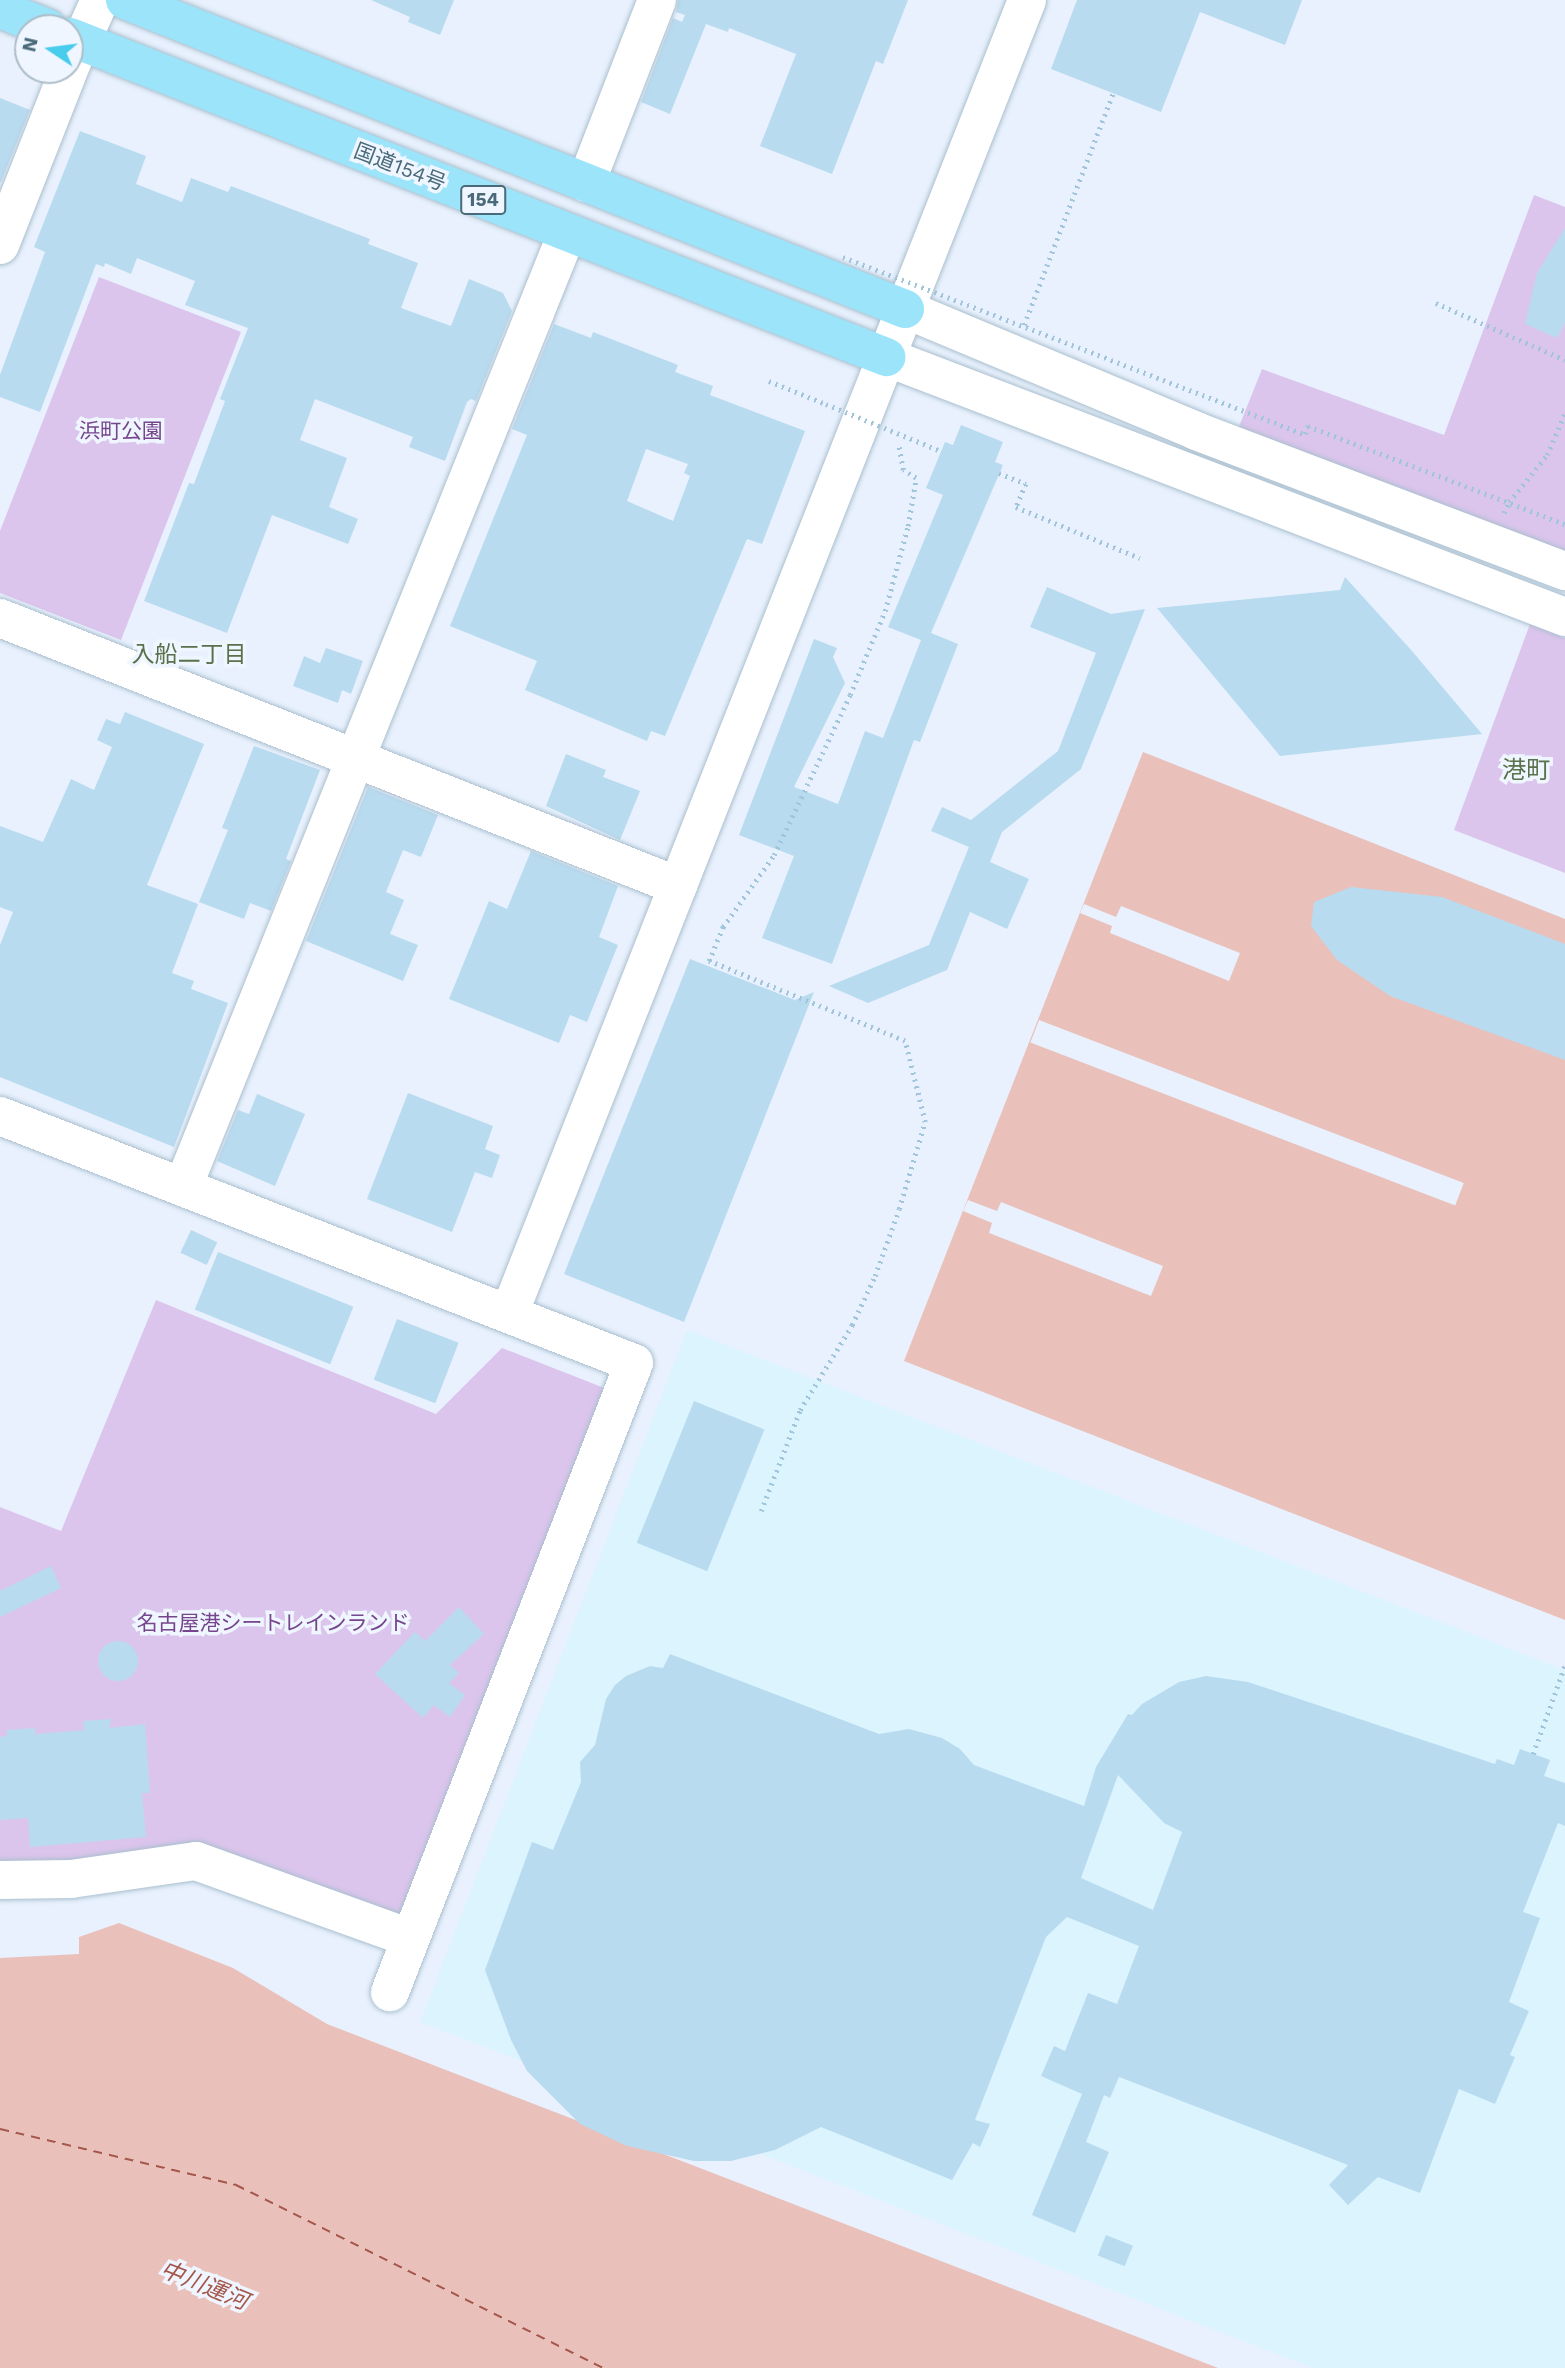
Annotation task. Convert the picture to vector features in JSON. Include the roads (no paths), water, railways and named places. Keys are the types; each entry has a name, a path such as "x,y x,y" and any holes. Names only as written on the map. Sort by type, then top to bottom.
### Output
{"highway":[{"name":"154","path":"125,0 905,309"},
{"name":"国道154号","path":"84,55 567,233 886,357"}],"street":[{"path":"84,24 100,0"},
{"path":"586,183 657,0"},
{"path":"509,1314 1027,0"},
{"path":"0,245 55,84"},
{"path":"184,1187 567,233"},
{"path":"905,309 1196,431 1565,571"},
{"path":"886,357 1565,617"},
{"path":"0,618 678,886"},
{"path":"0,1116 634,1363 390,1992"},
{"path":"0,1880 71,1880 196,1861 410,1938"}],"water":[{"path":"1143,752 1565,919 1565,1620 904,1361"},
{"name":"中川運河","path":"119,1923 233,1968 327,2024 1218,2368 0,2368 0,1958 79,1954 79,1937"}],"district":[{"name":"入船二丁目","path":"189,655"},
{"name":"港町","path":"1526,771"}],"park label":[{"name":"浜町公園","path":"121,431"},
{"name":"名古屋港シートレインランド","path":"273,1623"}]}
